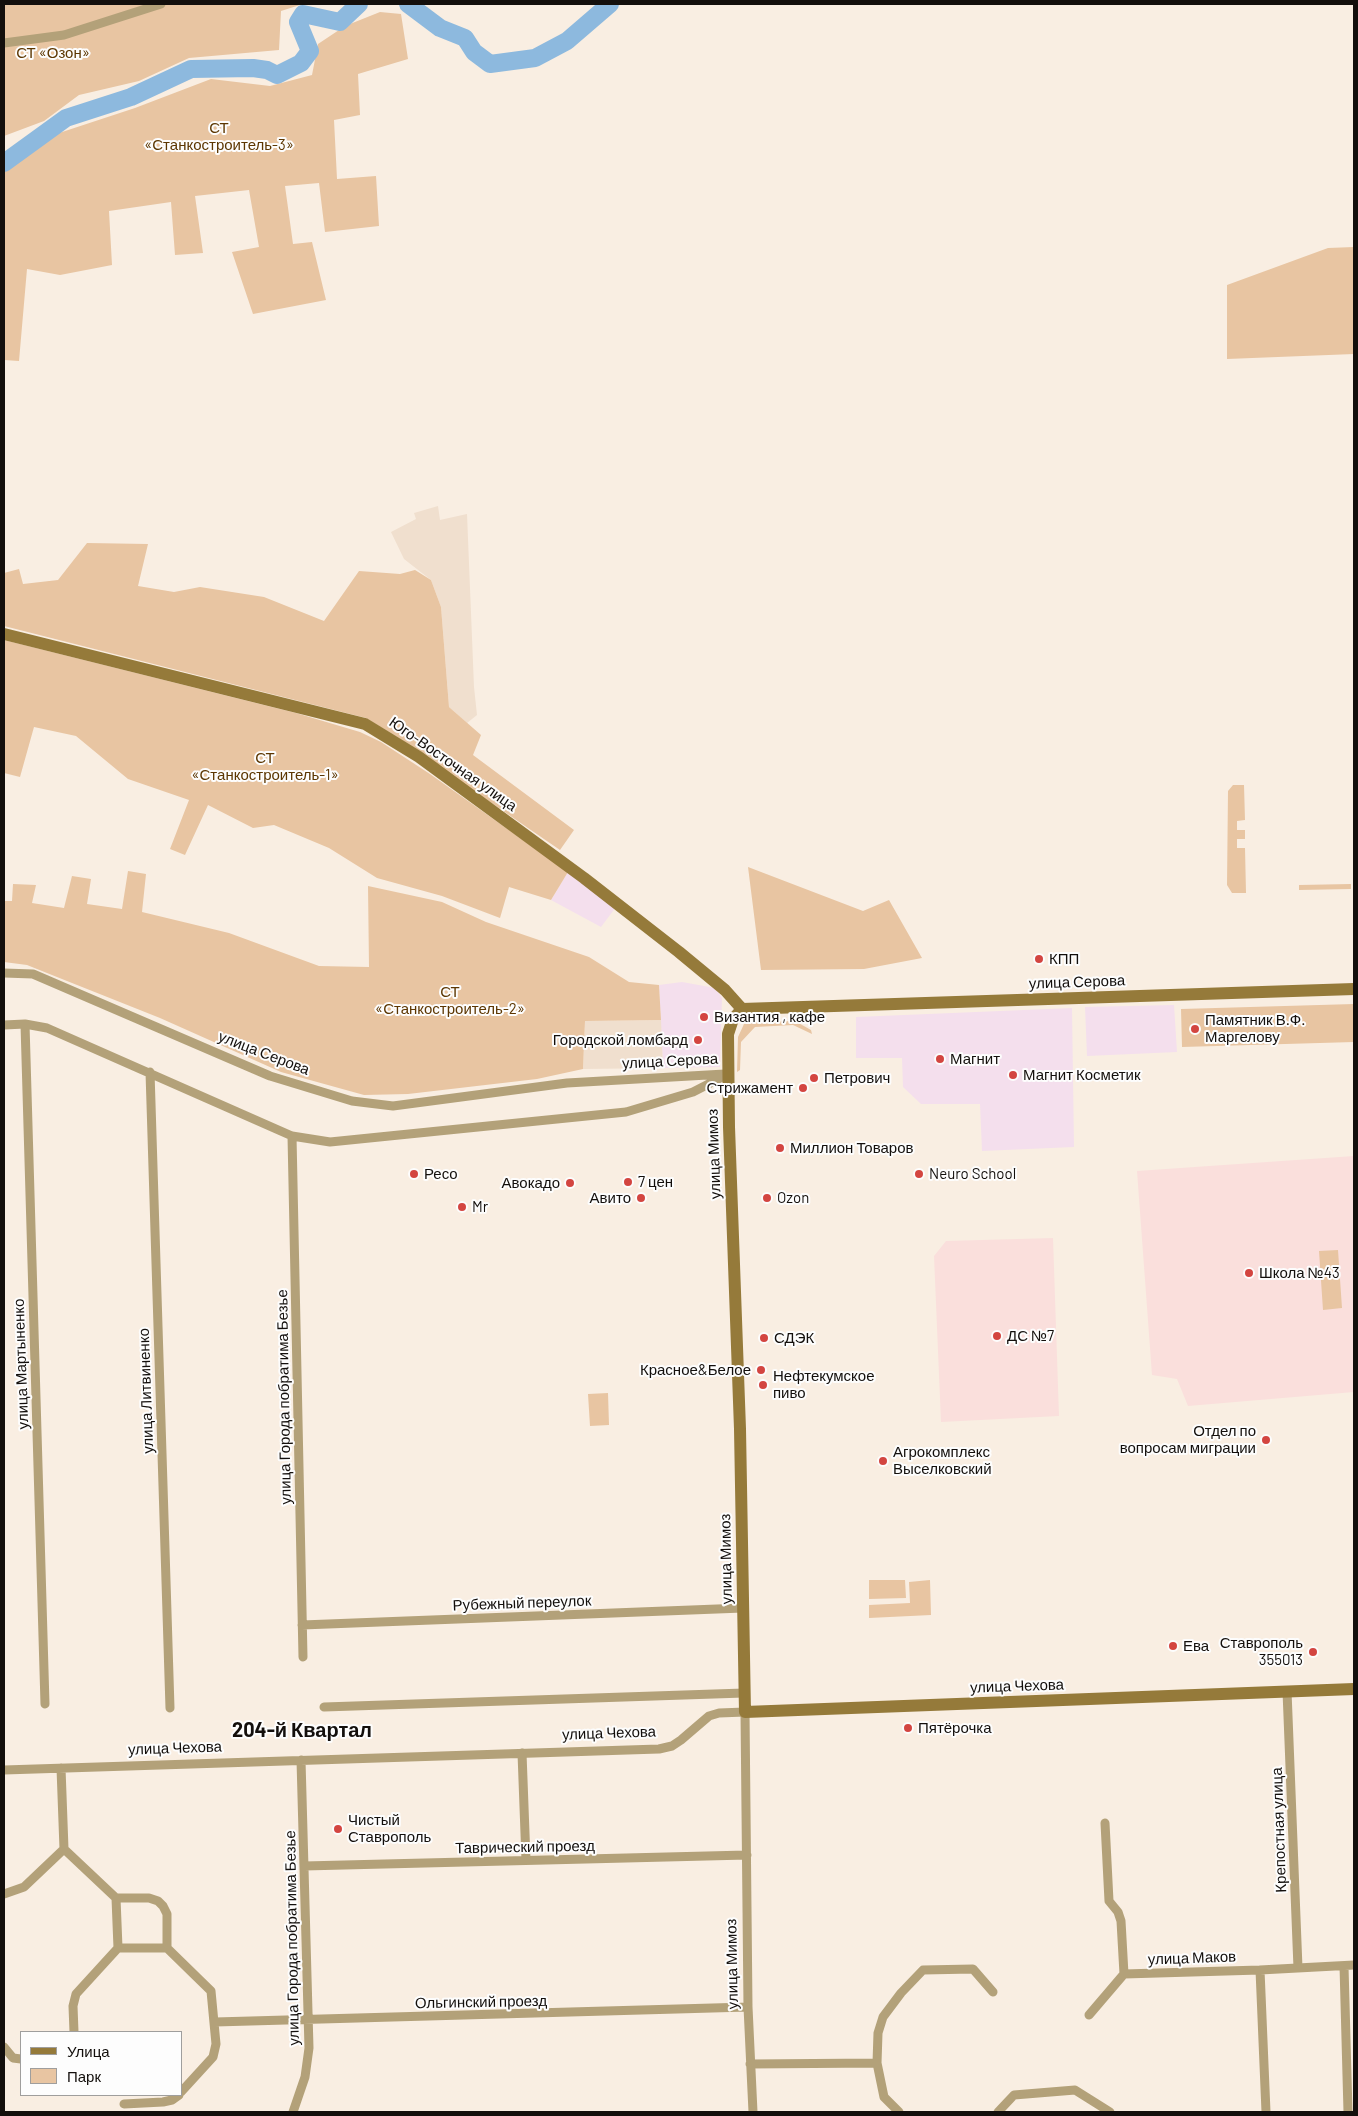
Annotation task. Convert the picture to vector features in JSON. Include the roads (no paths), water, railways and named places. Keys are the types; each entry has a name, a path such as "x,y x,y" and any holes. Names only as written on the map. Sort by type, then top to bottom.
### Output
{"street":[{"path":"4,43 64,35 161,4"},
{"name":"Юго-Восточная улица","path":"4,634 365,724 419,757 584,878 725,990 742,1009"},
{"name":"улица Серова","path":"4,973 33,974 270,1076 352,1101 393,1106 567,1083 728,1074"},
{"name":"улица Серова","path":"742,1009 1354,989"},
{"name":"улица Мимоз","path":"742,1009 733,1019 728,1034 728,1074 740,1420 748,2008 753,2112"},
{"name":"улица Серова","path":"4,1025 25,1024 47,1028 292,1136 330,1142 626,1112 693,1092 728,1074"},
{"name":"улица Мартыненко","path":"25,1024 45,1704"},
{"name":"улица Литвиненко","path":"150,1072 170,1708"},
{"name":"улица Города побратима Безье","path":"292,1136 303,1657"},
{"name":"Рубежный переулок","path":"302,1625 743,1608"},
{"name":"улица Чехова","path":"4,1770 659,1749 672,1746 709,1716 719,1713 1354,1689"},
{"name":"Крепостная улица","path":"1287,1691 1298,1968"},
{"path":"324,1707 744,1692"},
{"path":"522,1753 526,1860"},
{"name":"улица Города побратима Безье","path":"293,2112 305,2077 309,2020 301,1760"},
{"path":"60,1768 64,1849 116,1898 150,1898 158,1901 163,1906 166,1914 167,1948 211,1991 216,2044 213,2057 182,2092"},
{"path":"1089,2015 1124,1974 1121,1921 1118,1912 1109,1901 1105,1823"},
{"path":"4,1894 24,1888 64,1849"},
{"name":"Таврический проезд","path":"304,1866 747,1855"},
{"path":"74,2031 73,2006 76,1994 118,1948 116,1898"},
{"path":"118,1948 167,1948"},
{"path":"1266,2112 1260,1970 1354,1965"},
{"path":"1344,1966 1348,2112"},
{"path":"899,2112 884,2097 877,2063 878,2033 883,2017 923,1970 973,1969 993,1992"},
{"name":"улица Маков","path":"1124,1974 1260,1970"},
{"name":"Ольгинский проезд","path":"215,2022 748,2008"},
{"path":"4,2047 13,2058 20,2059"},
{"path":"750,2064 877,2063"},
{"path":"998,2112 1014,2095 1075,2090 1110,2112"},
{"path":"124,2104 163,2102 172,2100 177,2096"}],"waterway":[{"path":"4,163 66,118 131,97 191,69 253,68 267,70 277,75 301,63 310,51 298,22 303,14 340,22 359,4"},
{"path":"408,4 440,28 465,38 474,52 490,64 535,58 567,41 610,4"}],"place":[{"name":"КПП","path":"1039,959"},
{"name":"Византия , кафе","path":"704,1017"},
{"name":"Памятник В.Ф. Маргелову","path":"1195,1029"},
{"name":"Городской ломбард","path":"698,1040"},
{"name":"Магнит","path":"940,1059"},
{"name":"Магнит Косметик","path":"1013,1075"},
{"name":"Петрович","path":"814,1078"},
{"name":"Стрижамент","path":"803,1088"},
{"name":"Миллион Товаров","path":"780,1148"},
{"name":"Ресо","path":"414,1174"},
{"name":"Neuro School","path":"919,1174"},
{"name":"7 цен","path":"628,1182"},
{"name":"Авокадо","path":"570,1183"},
{"name":"Авито","path":"641,1198"},
{"name":"Ozon","path":"767,1198"},
{"name":"Mr","path":"462,1207"},
{"name":"Школа №43","path":"1249,1273"},
{"name":"ДС №7","path":"997,1336"},
{"name":"СДЭК","path":"764,1338"},
{"name":"Красное&Белое","path":"761,1370"},
{"name":"Нефтекумское пиво","path":"763,1385"},
{"name":"Отдел по вопросам миграции","path":"1266,1440"},
{"name":"Агрокомплекс Выселковский","path":"883,1461"},
{"name":"Ева","path":"1173,1646"},
{"name":"Ставрополь 355013","path":"1313,1652"},
{"name":"Пятёрочка","path":"908,1728"},
{"name":"Чистый Ставрополь","path":"338,1829"}],"district":[{"name":"204-й Квартал","path":"302,1730"}],"park label":[{"name":"СТ «Озон»","path":"53,53"},
{"name":"СТ «Станкостроитель-3»","path":"219,136"},
{"name":"СТ «Станкостроитель-1»","path":"265,766"},
{"name":"СТ «Станкостроитель-2»","path":"450,1000"}]}
